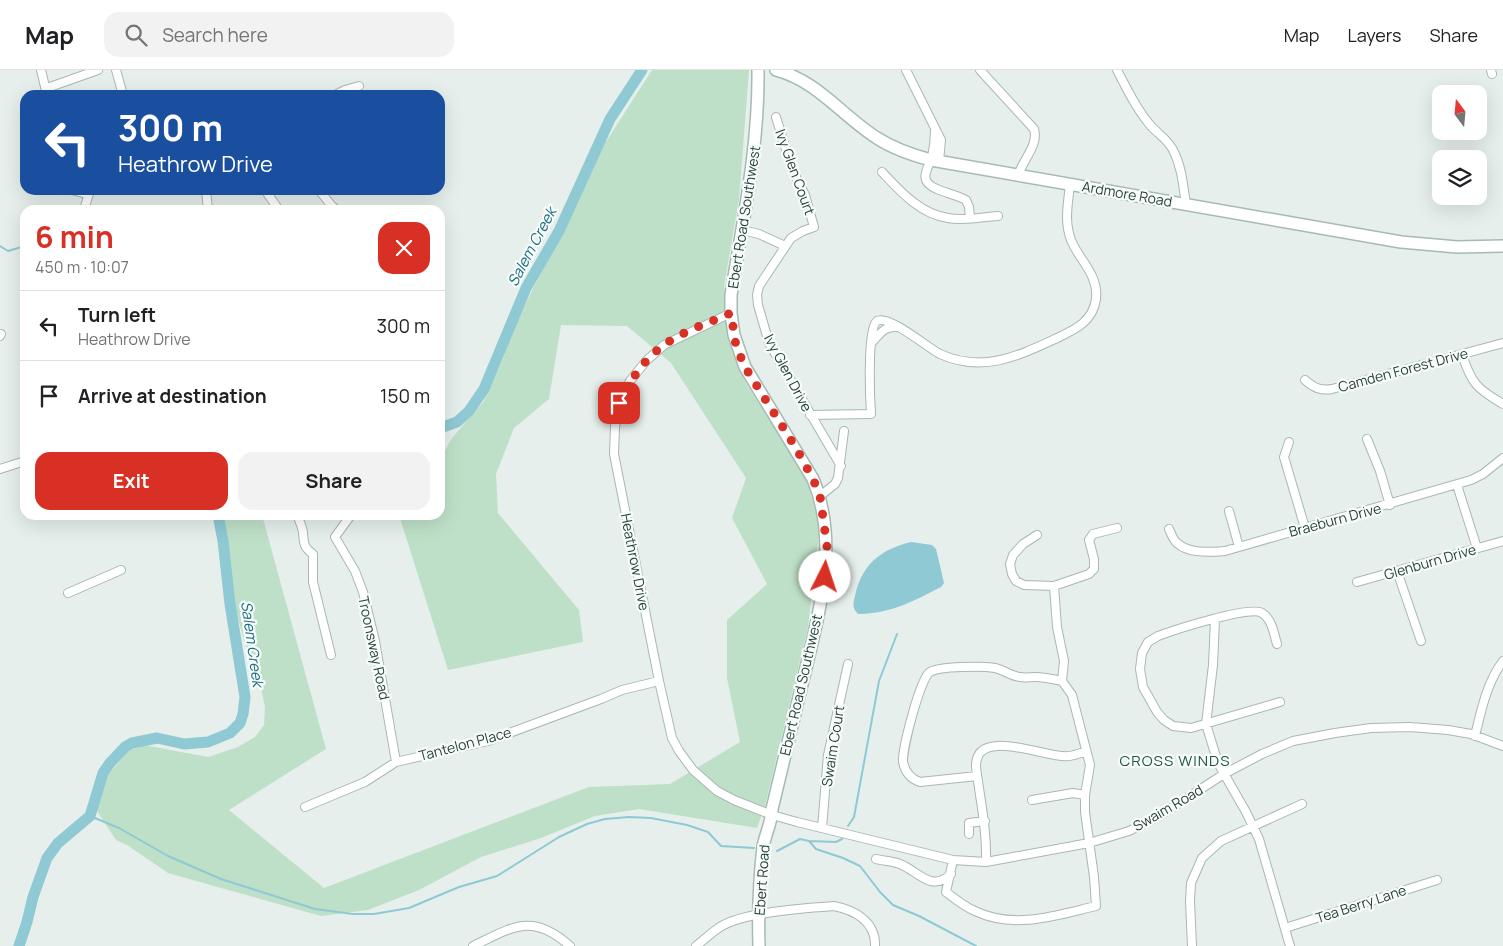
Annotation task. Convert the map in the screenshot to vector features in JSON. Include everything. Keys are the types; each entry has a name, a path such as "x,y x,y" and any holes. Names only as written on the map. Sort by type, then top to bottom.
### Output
{"main road":[{"name":"Ebert Road Southwest","path":"758,70 759,102 756,138 731,295 731,313 736,346 745,367 796,448 813,479 820,496 827,546 823,587 812,641 772,815"},
{"name":"Ardmore Road","path":"776,70 791,74 814,87 876,138 894,148 935,160 1401,242 1457,247 1503,246"},
{"name":"Ebert Road","path":"759,946 759,881 764,841 772,815"}],"street":[{"path":"41,70 47,90"},
{"path":"49,90 98,70"},
{"path":"116,70 122,90"},
{"path":"906,70 941,140 935,160 925,171 926,180 930,186 937,190 948,192 966,200 970,218"},
{"path":"980,70 1034,129 1035,140 1021,166 1018,176"},
{"path":"1117,70 1144,117 1164,137 1174,151 1181,170 1186,204"},
{"path":"345,90 359,86"},
{"name":"Ivy Glen Court","path":"776,117 792,169 805,195 814,227"},
{"path":"882,172 896,187 920,207 935,215 949,218 998,216"},
{"path":"810,415 871,414 869,356 872,342 888,328 899,327 938,353 979,364 994,362 1027,352 1078,329 1086,322 1092,312 1096,298 1095,284 1090,270 1072,242 1067,227 1066,215 1070,184"},
{"path":"323,195 331,205"},
{"name":"Ivy Glen Drive","path":"814,227 791,238 759,286 757,295 758,305 768,343 840,466"},
{"path":"742,230 759,234 786,246"},
{"name":"Heathrow Drive","path":"731,313 685,333 664,345 646,361 630,381 619,403 615,427 614,454 658,681 672,738 693,770 717,791 772,815 797,822"},
{"name":"Camden Forest Drive","path":"1305,380 1312,387 1319,390 1332,390 1503,343"},
{"path":"1462,354 1473,382 1483,392 1503,404"},
{"path":"820,496 835,484 838,478 844,431"},
{"path":"1367,439 1380,471 1390,505"},
{"path":"1289,442 1284,457 1305,528"},
{"name":"Braeburn Drive","path":"1169,529 1176,543 1190,550 1209,553 1239,547 1458,485 1483,474 1503,458"},
{"path":"0,469 20,463"},
{"path":"1458,485 1477,548"},
{"path":"1229,511 1239,547"},
{"path":"300,520 303,531 303,543 307,550 313,554 313,582 331,655"},
{"name":"Troonsway Road","path":"347,520 335,537 355,571 364,592 375,641 396,762"},
{"path":"1037,535 1023,544 1013,554 1010,564 1012,574 1016,581 1024,585 1054,586 1089,574 1094,569 1094,559 1089,540 1093,534 1118,528"},
{"name":"Glenburn Drive","path":"1357,582 1503,542"},
{"path":"68,593 121,570"},
{"path":"1397,571 1421,641"},
{"path":"953,860 946,892 974,911 995,919 1028,921 1096,906 1085,812 1085,795 1090,765 1072,695 1062,681 1064,661 1057,627 1054,586"},
{"path":"1277,644 1269,619 1262,612 1255,611 1215,619 1158,636 1148,642 1142,653 1140,669 1143,687 1157,712 1173,726 1191,728 1280,702"},
{"path":"1215,619 1213,665 1206,724 1218,763 1259,839 1290,946"},
{"path":"1475,736 1482,708 1495,674 1503,661"},
{"name":"Swaim Court","path":"822,828 828,755 848,664"},
{"path":"977,776 920,782 912,778 905,768 903,760 908,734 921,686 928,673 951,668 992,667 1016,677 1037,677 1062,681"},
{"name":"Tantelon Place","path":"305,807 365,782 396,762 488,741 622,690 658,681"},
{"name":"Swaim Road","path":"797,822 953,860 986,862 1089,843 1129,832 1159,816 1224,774 1262,754 1294,741 1371,728 1410,727 1448,730 1475,736 1503,746"},
{"path":"986,862 986,840 977,776 976,759 979,754 989,748 1010,746 1064,757 1086,751"},
{"path":"1032,800 1074,794 1085,795"},
{"path":"1192,946 1191,883 1202,858 1221,841 1302,804"},
{"path":"969,834 969,823 984,821"},
{"path":"876,859 901,864 922,879 933,882 946,878 951,874"},
{"name":"Tea Berry Lane","path":"1285,928 1437,880"},
{"path":"696,946 722,926 758,914 834,906 845,908 862,917 871,927 875,946"},
{"path":"473,946 510,928 533,925 547,929 570,946"}],"green space":[{"path":"652,70 749,70 739,199 724,287 744,380 806,478 820,526 808,627 765,806 757,828 639,809 595,816 541,838 481,857 419,890 368,910 321,916 168,873 127,845 116,840 97,811 106,778 128,751 144,745 208,757 238,747 255,737 264,725 265,707 258,674 245,643 234,605 223,520 263,520 326,749 229,810 324,888 589,787 670,784 740,742 727,678 727,620 767,584 732,518 746,478 671,363 627,326 561,325 549,399 514,428 496,474 498,513 579,610 583,642 448,670 401,520 445,520 445,450 452,438 483,402 502,361 515,325 602,148"}],"water":[{"path":"911,542 932,545 936,549 944,583 941,587 901,606 858,614 854,608 854,601 862,575 874,560 882,554 890,549"}],"waterway":[{"name":"Salem Creek","path":"445,426 457,422 469,411 484,389 526,288 559,231 610,119 642,70"},
{"path":"0,246 8,251 20,247"},
{"name":"Salem Creek","path":"19,946 33,897 47,858 58,843 90,816 103,773 125,747 132,743 157,738 184,744 208,742 230,733 240,723 245,697 219,520"},
{"path":"848,826 854,817 879,681 897,634"},
{"path":"90,816 119,828 168,856 221,879 315,909 353,914 374,914 409,908 459,887 497,876 559,837 587,824 605,819 651,818 687,825 708,832 721,846 754,848"},
{"path":"777,851 800,839 836,842 842,839"},
{"path":"809,841 816,849 860,866 880,892 893,905 919,916 976,946"}],"district":[{"name":"CROSS WINDS","path":"1175,761"}],"route":[{"path":"619,403 630,381 646,361 664,345 685,333 731,313 736,346 745,367 796,448 820,496 827,546 825,577"}]}
